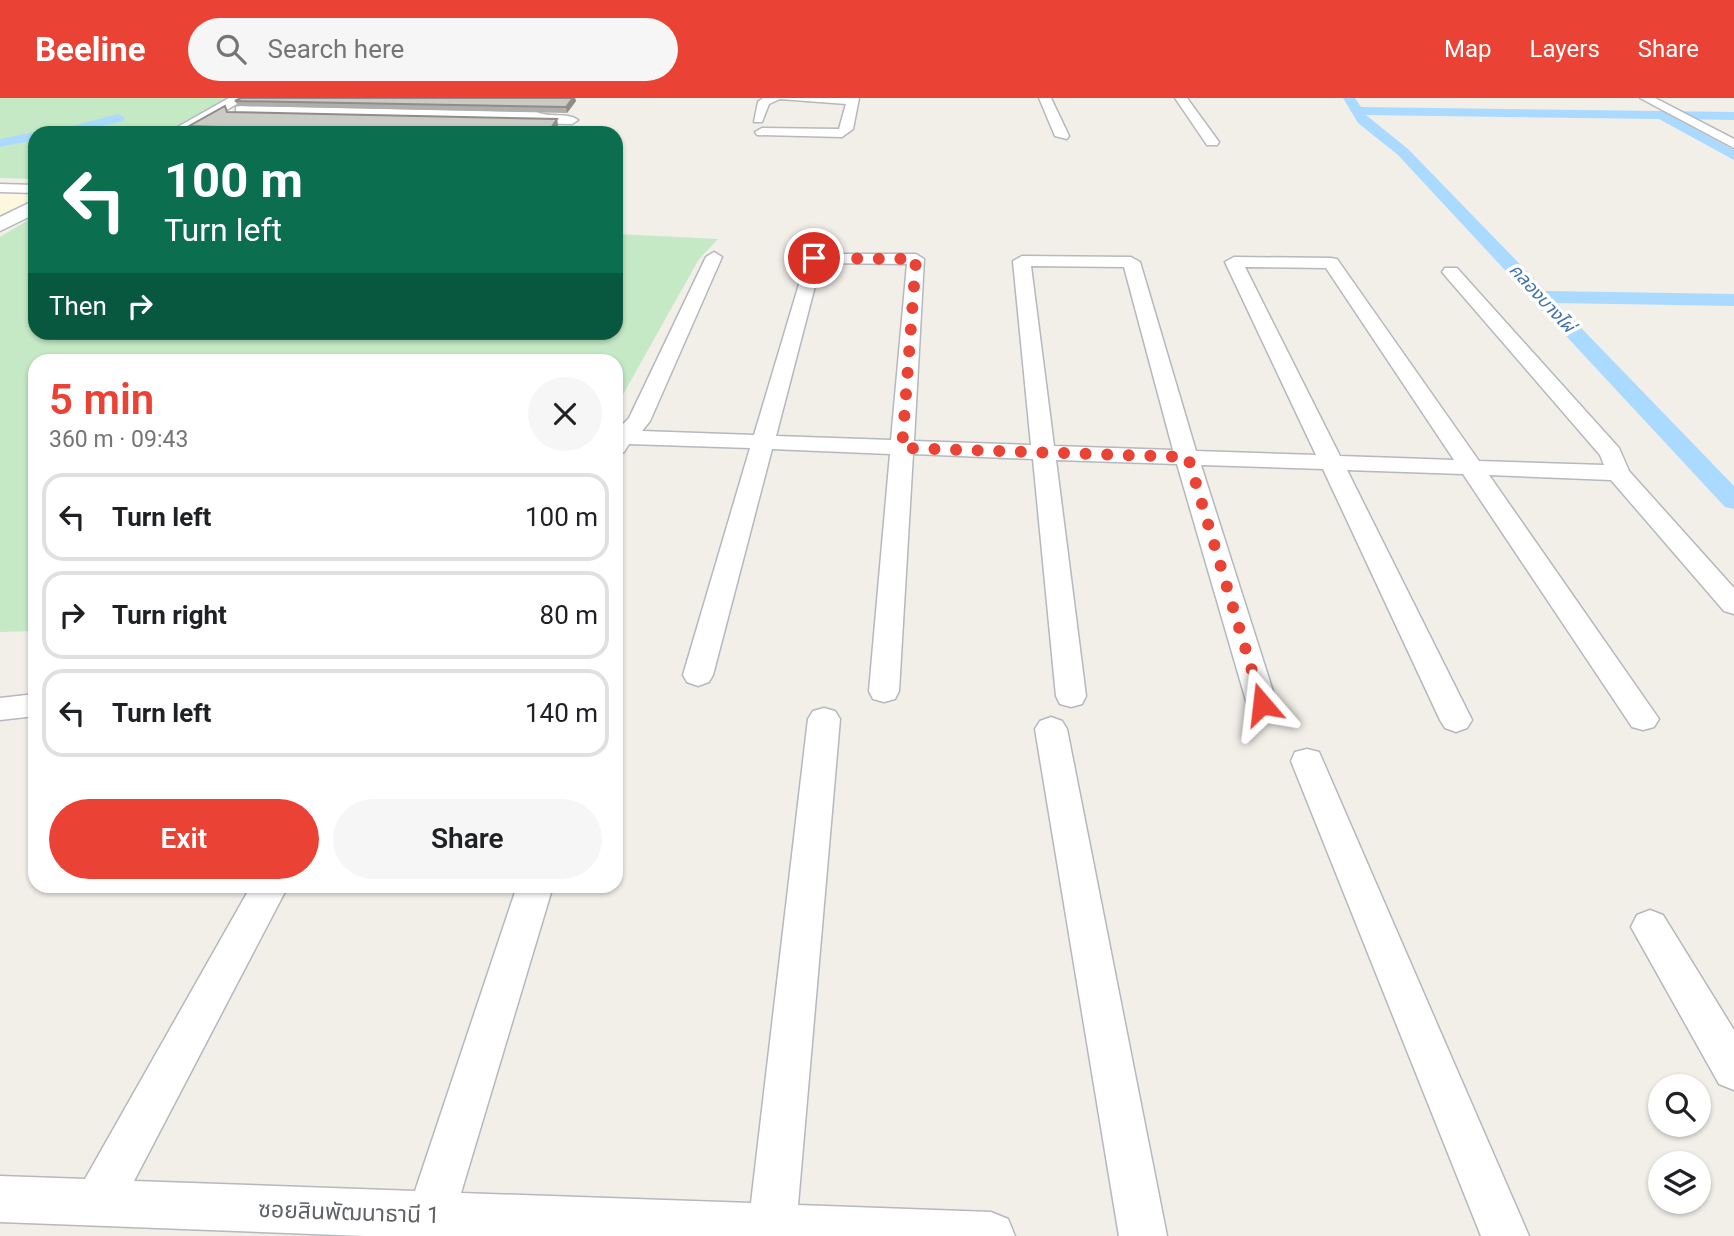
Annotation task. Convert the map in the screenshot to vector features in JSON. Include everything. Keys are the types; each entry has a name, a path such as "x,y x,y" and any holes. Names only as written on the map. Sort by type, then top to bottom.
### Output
{"street":[{"path":"282,126 328,98"},
{"path":"377,126 418,98"},
{"path":"479,119 505,98"},
{"path":"758,118 764,102 774,98"},
{"path":"762,132 842,133 846,129 852,99 785,98"},
{"path":"1045,98 1062,136"},
{"path":"1181,98 1212,142"},
{"path":"1646,98 1734,144"},
{"path":"190,126 228,109 479,119 576,115 569,126"},
{"path":"0,188 28,199"},
{"path":"0,206 28,202"},
{"path":"0,225 28,205"},
{"path":"623,439 639,421 714,257"},
{"path":"698,675 765,442 814,258 916,259 884,691"},
{"path":"1071,696 1022,261 1131,262 1262,704"},
{"path":"1456,720 1234,262 1331,263 1643,719"},
{"path":"1451,272 1612,453 1618,473 1734,605"},
{"path":"623,442 765,442 1618,473"},
{"path":"0,709 28,706"},
{"path":"772,1227 824,719"},
{"path":"1051,729 1143,1236"},
{"path":"1307,761 1506,1236"},
{"path":"97,1203 266,893"},
{"path":"431,1215 534,893"},
{"path":"1650,927 1734,1069"},
{"name":"ซอยสินพัฒนาธานี 1","path":"0,1199 991,1236"}],"shaded area":[{"path":"0,183 28,184 28,204 0,218"}],"green space":[{"path":"0,98 232,98 179,126 28,126 28,179 0,178"},
{"path":"28,220 28,340 623,340 623,234 718,239 699,259 623,395 623,354 28,354 28,631 0,632 0,237"}],"building":[{"path":"241,98 573,98 566,107 235,101"},
{"path":"225,106 227,112 557,119 552,126 189,126"}],"waterway":[{"name":"คลองบางไผ่","path":"1349,98 1357,111"},
{"path":"1357,111 1734,116"},
{"name":"คลองบางไผ่","path":"1357,111 1363,120 1403,152 1541,297"},
{"path":"83,126 118,118"},
{"path":"1665,118 1734,156"},
{"path":"0,143 28,137"},
{"path":"1541,297 1734,300"},
{"name":"คลองบางไผ่","path":"1541,297 1734,501"}],"route":[{"path":"814,258 916,259 902,448 1188,457 1262,704"}]}
